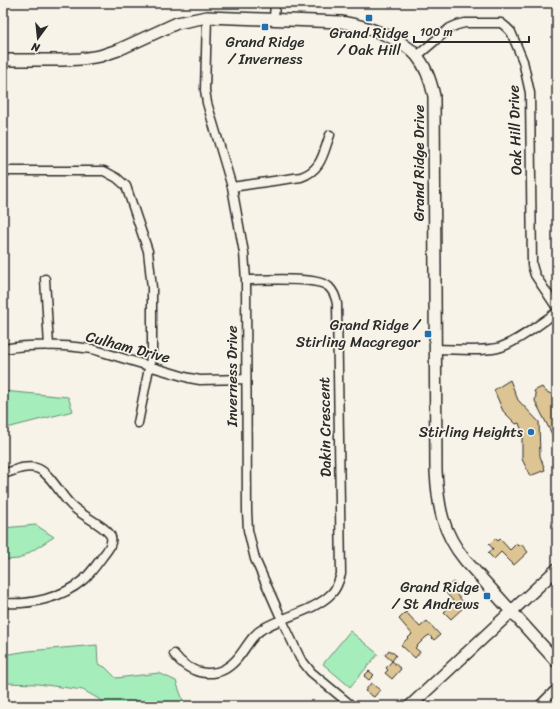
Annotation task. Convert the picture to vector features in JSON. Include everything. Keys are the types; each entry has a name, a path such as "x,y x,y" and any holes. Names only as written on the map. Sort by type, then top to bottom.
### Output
{"street":[{"path":"274,18 275,3"},
{"name":"Grand Ridge Drive","path":"3,60 75,60 100,56 118,50 177,23 207,17 274,18 353,24 391,37 417,56 426,69 432,84 434,96 437,484 442,519 455,548 557,662"},
{"name":"Inverness Drive","path":"207,17 205,90 207,103 232,187 244,253 246,280 248,530 255,559 282,620 305,666 352,706"},
{"name":"Oak Hill Drive","path":"417,56 450,28 465,23 501,23 511,32 523,61 530,93 532,265 535,275 557,308"},
{"path":"232,187 301,177 309,174 316,169 321,161 330,135"},
{"path":"3,171 104,171 117,178 126,186 148,251 152,288 152,353 138,423"},
{"path":"45,279 49,346"},
{"name":"Dakin Crescent","path":"174,654 182,664 194,671 201,673 217,672 225,669 236,661 259,631 326,598 332,593 338,584 341,574 337,304 335,295 329,287 319,282 307,280 246,280"},
{"path":"435,349 483,350 499,348 512,342 557,312"},
{"name":"Culham Drive","path":"3,349 49,346 76,347 92,349 150,367 200,380 246,379"},
{"path":"3,474 24,467 37,468 45,474 71,506 107,530 112,538 110,546 92,570 84,579 70,589 40,601 15,604 3,603"},
{"path":"410,706 557,569"},
{"path":"539,706 557,688"}],"green space":[{"path":"3,391 68,397 73,411 3,429"},
{"path":"36,525 54,537 19,559 3,560 3,528"},
{"path":"350,631 378,654 350,687 323,664"},
{"path":"97,645 98,664 105,667 116,678 159,673 176,681 185,706 152,706 136,700 132,706 111,706 83,690 38,684 3,683 3,655 28,651"}],"building":[{"name":"Stirling Heights","path":"510,380 518,400 539,422 540,456 545,470 530,476 522,459 522,438 524,437 519,423 516,424 503,411 494,390"},
{"path":"542,387 545,391 551,394 554,401 557,399 557,444 535,401 536,395 534,391"},
{"path":"495,538 498,541 500,539 510,550 516,544 518,546 521,544 528,552 514,565 501,552 494,559 488,553 493,549 489,544"},
{"path":"453,582 460,589 456,594 466,605 451,619 444,612 454,602 446,593 449,590 447,587"},
{"path":"406,612 420,627 427,621 440,635 434,640 429,635 425,638 415,648 420,652 415,658 401,645 412,634 399,619"},
{"path":"389,650 396,655 392,661 385,655"},
{"path":"392,661 401,669 392,679 385,673 388,670 386,668"},
{"path":"369,671 374,675 369,680 364,676"},
{"path":"371,683 380,690 374,697 365,691"}],"place":[{"name":"Grand Ridge / Oak Hill","path":"369,18"},
{"name":"Grand Ridge / Inverness","path":"265,27"},
{"name":"Grand Ridge / Stirling Macgregor","path":"428,334"},
{"name":"Stirling Heights","path":"531,432"},
{"name":"Grand Ridge / St Andrews","path":"487,596"}]}
